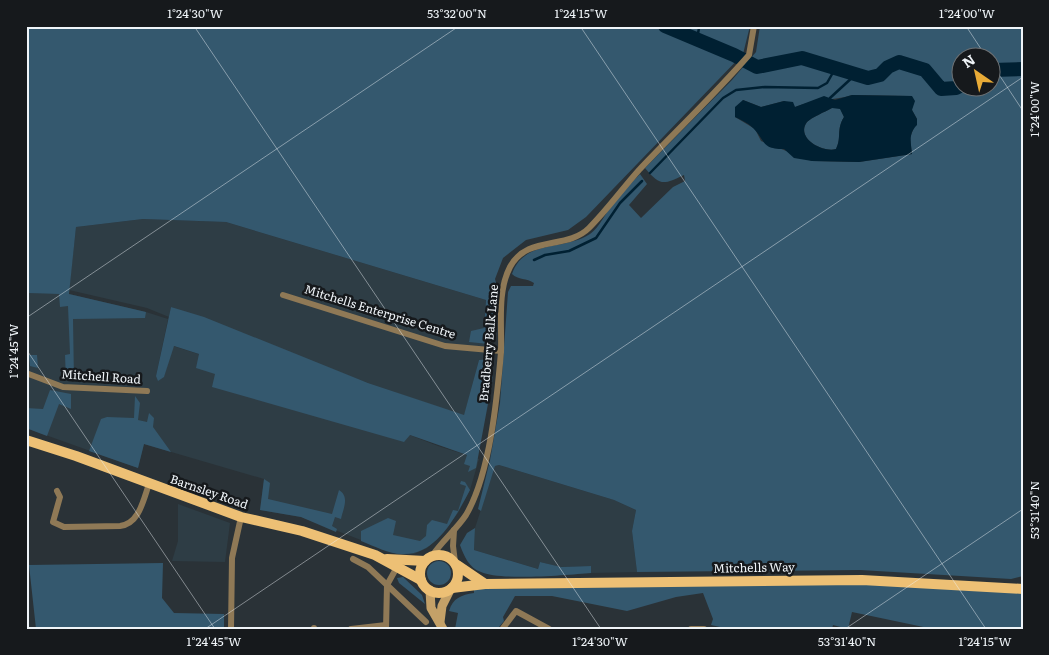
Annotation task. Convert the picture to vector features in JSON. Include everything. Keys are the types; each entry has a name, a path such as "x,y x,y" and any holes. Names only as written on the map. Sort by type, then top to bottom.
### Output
{"main road":[{"name":"Barnsley Road","path":"26,440 76,456 241,517 302,531 386,560 421,580"},
{"path":"456,564 458,580 451,589 441,593 430,590 421,580 420,570 428,558 442,554 485,584"},
{"name":"Barnsley Road","path":"386,560 428,558"},
{"name":"Mitchells Way","path":"451,589 485,584 862,580 1023,589"}],"street":[{"name":"Bradberry Balk Lane","path":"428,558 454,530 474,497 486,455 496,402 501,351 503,291 508,273 515,259 525,250 564,240 588,229 626,184 748,55 754,26"},
{"name":"Mitchells Enterprise Centre","path":"283,295 445,346 501,351"},
{"name":"Mitchell Road","path":"26,373 63,387 147,391"},
{"path":"57,491 60,497 53,522 64,527 120,526 128,525 135,519 150,484"},
{"path":"232,629 232,558 241,517"},
{"path":"454,530 453,546 456,564"},
{"path":"353,559 368,567 426,622"},
{"path":"351,629 386,627 387,585 397,568"},
{"path":"441,626 442,606 451,589"},
{"path":"430,590 431,608 441,626"},
{"path":"503,628 516,611 549,629"},
{"path":"691,629 704,629"}],"shaded area":[{"path":"26,26 750,26 743,54 586,217 568,230 526,240 503,258 495,279 499,294 493,334 488,344 469,342 471,331 484,328 486,300 226,222 143,219 76,227 69,294 146,312 145,318 73,319 74,381 66,380 65,355 70,354 68,306 60,307 59,294 26,293"},
{"path":"760,26 1023,26 1023,576 1011,579 860,570 637,572 632,531 636,510 614,500 499,465 495,466 481,511 478,509 490,460 500,403 508,292 511,286 533,286 534,283 512,274 518,263 535,250 580,239 590,234 613,203 640,174 647,184 629,205 641,218 673,187 685,181 684,175 671,181 658,181 645,168 732,80 756,52","holes":["852,95 912,96 912,110 917,119 910,138 912,154 859,162 812,161 761,141 755,129 735,117 743,100 761,107 784,101 795,107"]},
{"path":"852,95 912,96 915,101 912,110 917,119 917,125 911,135 912,154 859,162 812,161 794,158 784,149 768,146 751,126 735,117 735,107 743,100 761,107 784,101 793,102 795,107 824,96 835,100","holes":["832,108 840,109 844,117 840,126 839,141 836,149 824,149 807,139 804,128 807,122"]},
{"path":"832,108 840,108 844,117 840,126 839,141 836,149 831,150 824,149 807,139 804,128 809,120"},
{"path":"143,219 226,222 486,300 484,328 469,341 488,344 487,359 479,360 464,416 368,383 171,307 169,317 147,308 69,290 76,227"},
{"path":"26,293 69,294 168,319 156,376 164,376 173,346 211,358 438,446 479,459 470,490 458,513 436,540 427,548 414,554 400,555 301,517 260,510 264,479 144,444 138,468 26,428"},
{"path":"171,307 204,317 368,383 464,415 479,360 487,359 493,377 476,468 468,472 470,466 464,464 467,455 410,435 404,442 212,387 215,374 196,368 199,354 174,346 164,377 158,381 156,376"},
{"path":"29,355 37,355 38,368 30,366"},
{"path":"50,390 71,394 71,409 59,404 47,436 26,428 26,408 43,409"},
{"path":"135,396 140,403 138,420 147,422 149,413 154,418 153,427 171,452 144,444 138,468 89,451 101,419 107,417 134,418"},
{"path":"499,465 614,500 636,510 632,531 637,572 591,573 591,566 560,567 540,562 538,569 474,550 475,528 495,466"},
{"path":"264,479 270,483 268,499 332,514 339,490 344,496 345,503 341,519 335,517 332,526 337,529 336,532 301,517 260,510"},
{"path":"461,481 465,482 470,490 458,511 466,486 460,484"},
{"path":"178,504 230,523 225,562 172,561 178,541"},
{"path":"453,510 458,511 444,532 435,541 414,553 392,553 361,541 361,531 388,518 396,521 393,535 420,541 426,536 427,525 432,520 447,524"},
{"path":"475,528 474,550 538,569 540,562 561,567 591,566 591,573 518,577 490,575 481,572 470,565 460,545 467,533"},
{"path":"439,561 447,565 451,573 447,581 439,585 431,581 427,573 431,565"},
{"path":"163,563 162,598 174,613 224,614 224,629 36,629 29,565"},
{"path":"403,577 422,595 425,604 399,583 397,578"},
{"path":"865,583 1023,593 1023,629 933,629 852,612 848,629 833,625 832,629 729,629 711,625 713,619 703,593 676,597 627,611 552,596 515,596 503,617 504,621 499,627 500,629 455,629 458,613 449,611 455,600 461,596 474,593 474,589"}],"waterway":[{"path":"665,26 734,55 757,67 802,58 868,78 880,75 888,67 899,62 925,70 941,89 952,88"},
{"path":"697,39 699,28"},
{"path":"650,173 723,98 736,90 765,87 818,88 827,83 835,69"},
{"path":"1002,70 1023,69"},
{"path":"830,98 855,75"},
{"path":"534,260 545,255 569,251 596,238 620,203 642,181"}]}
